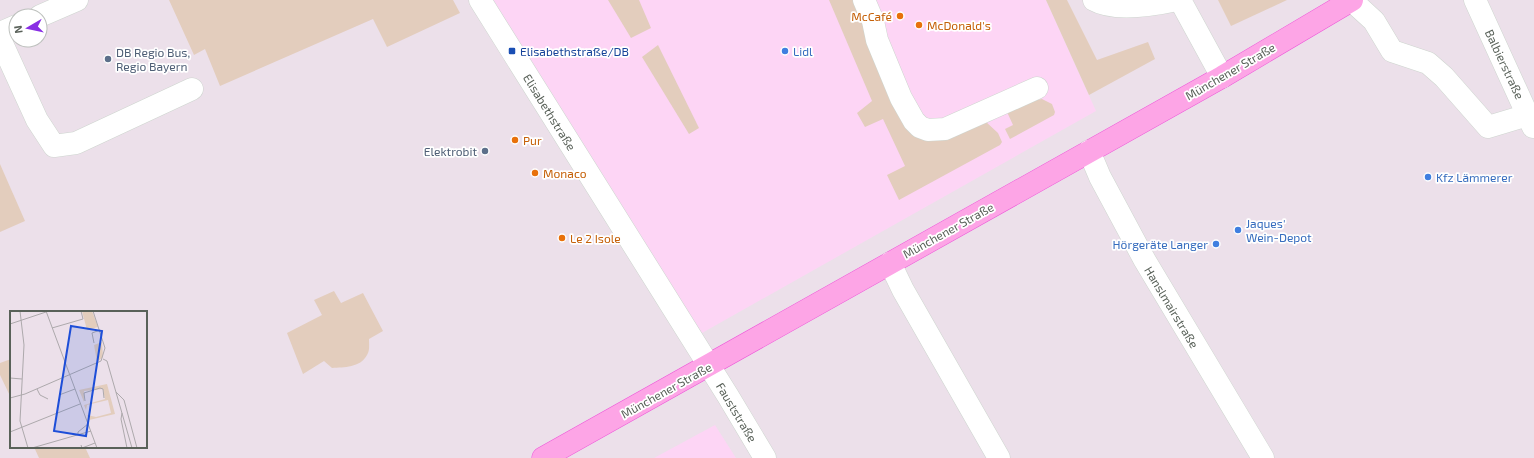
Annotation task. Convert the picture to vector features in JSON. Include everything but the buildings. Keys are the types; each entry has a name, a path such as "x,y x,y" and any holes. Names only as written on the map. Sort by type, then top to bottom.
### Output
{"main road":[{"name":"Münchener Straße","path":"543,458 1222,77 1351,0"}],"street":[{"path":"48,13 77,0"},
{"name":"Elisabethstraße","path":"480,0 709,366"},
{"path":"864,0 873,21 877,40 901,98 914,121 920,127 928,130 945,129 1037,88"},
{"path":"1094,0 1101,4 1128,6 1158,4 1178,0 1222,77"},
{"path":"1351,0 1374,21 1392,51 1428,63 1444,77 1488,127 1531,122"},
{"name":"Balbierstraße","path":"1475,0 1531,122"},
{"path":"0,39 37,120 54,146 76,143 192,89"},
{"name":"Hanslmairstraße","path":"1089,151 1100,176 1144,259 1264,458"},
{"path":"890,263 903,290 999,458"},
{"name":"Fauststraße","path":"709,366 765,458"}],"shaded area":[{"path":"169,0 453,0 460,13 387,47 373,19 220,86 205,49 194,55"},
{"path":"488,0 1046,0 1096,111 702,333"},
{"path":"608,0 639,0 651,28 631,38"},
{"path":"829,0 858,0 866,40 896,111 902,122 912,132 985,121 998,133 1002,142 1000,145 899,200 887,175 905,166 883,119 865,127 857,113 872,101"},
{"path":"1046,0 1067,0 1097,60 1148,42 1155,59 1089,95"},
{"path":"1218,0 1287,0 1231,26"},
{"path":"658,45 699,128 689,134 642,57"},
{"path":"1042,99 1052,104 1055,112 1054,115 1010,139 1005,129 1013,125 1007,112 1031,101"},
{"path":"0,164 25,221 0,232"},
{"path":"334,291 341,303 363,293 383,331 369,339 368,353 364,359 356,365 332,368 324,361 303,374 287,333 322,315 314,300"},
{"path":"10,359 10,396 0,375 0,363"},
{"path":"715,425 736,458 654,458"},
{"path":"34,448 85,448 90,458 39,458"}],"place":[{"name":"McCafé","path":"900,16"},
{"name":"McDonald's","path":"919,25"},
{"name":"Elisabethstraße/DB","path":"512,51"},
{"name":"Lidl","path":"785,51"},
{"name":"DB Regio Bus, Regio Bayern","path":"108,59"},
{"name":"Pur","path":"515,140"},
{"name":"Elektrobit","path":"485,151"},
{"name":"Monaco","path":"535,173"},
{"name":"Kfz Lämmerer","path":"1428,177"},
{"name":"Jaques' Wein-Depot","path":"1238,230"},
{"name":"Le 2 Isole","path":"562,238"},
{"name":"Hörgeräte Langer","path":"1216,244"}]}
